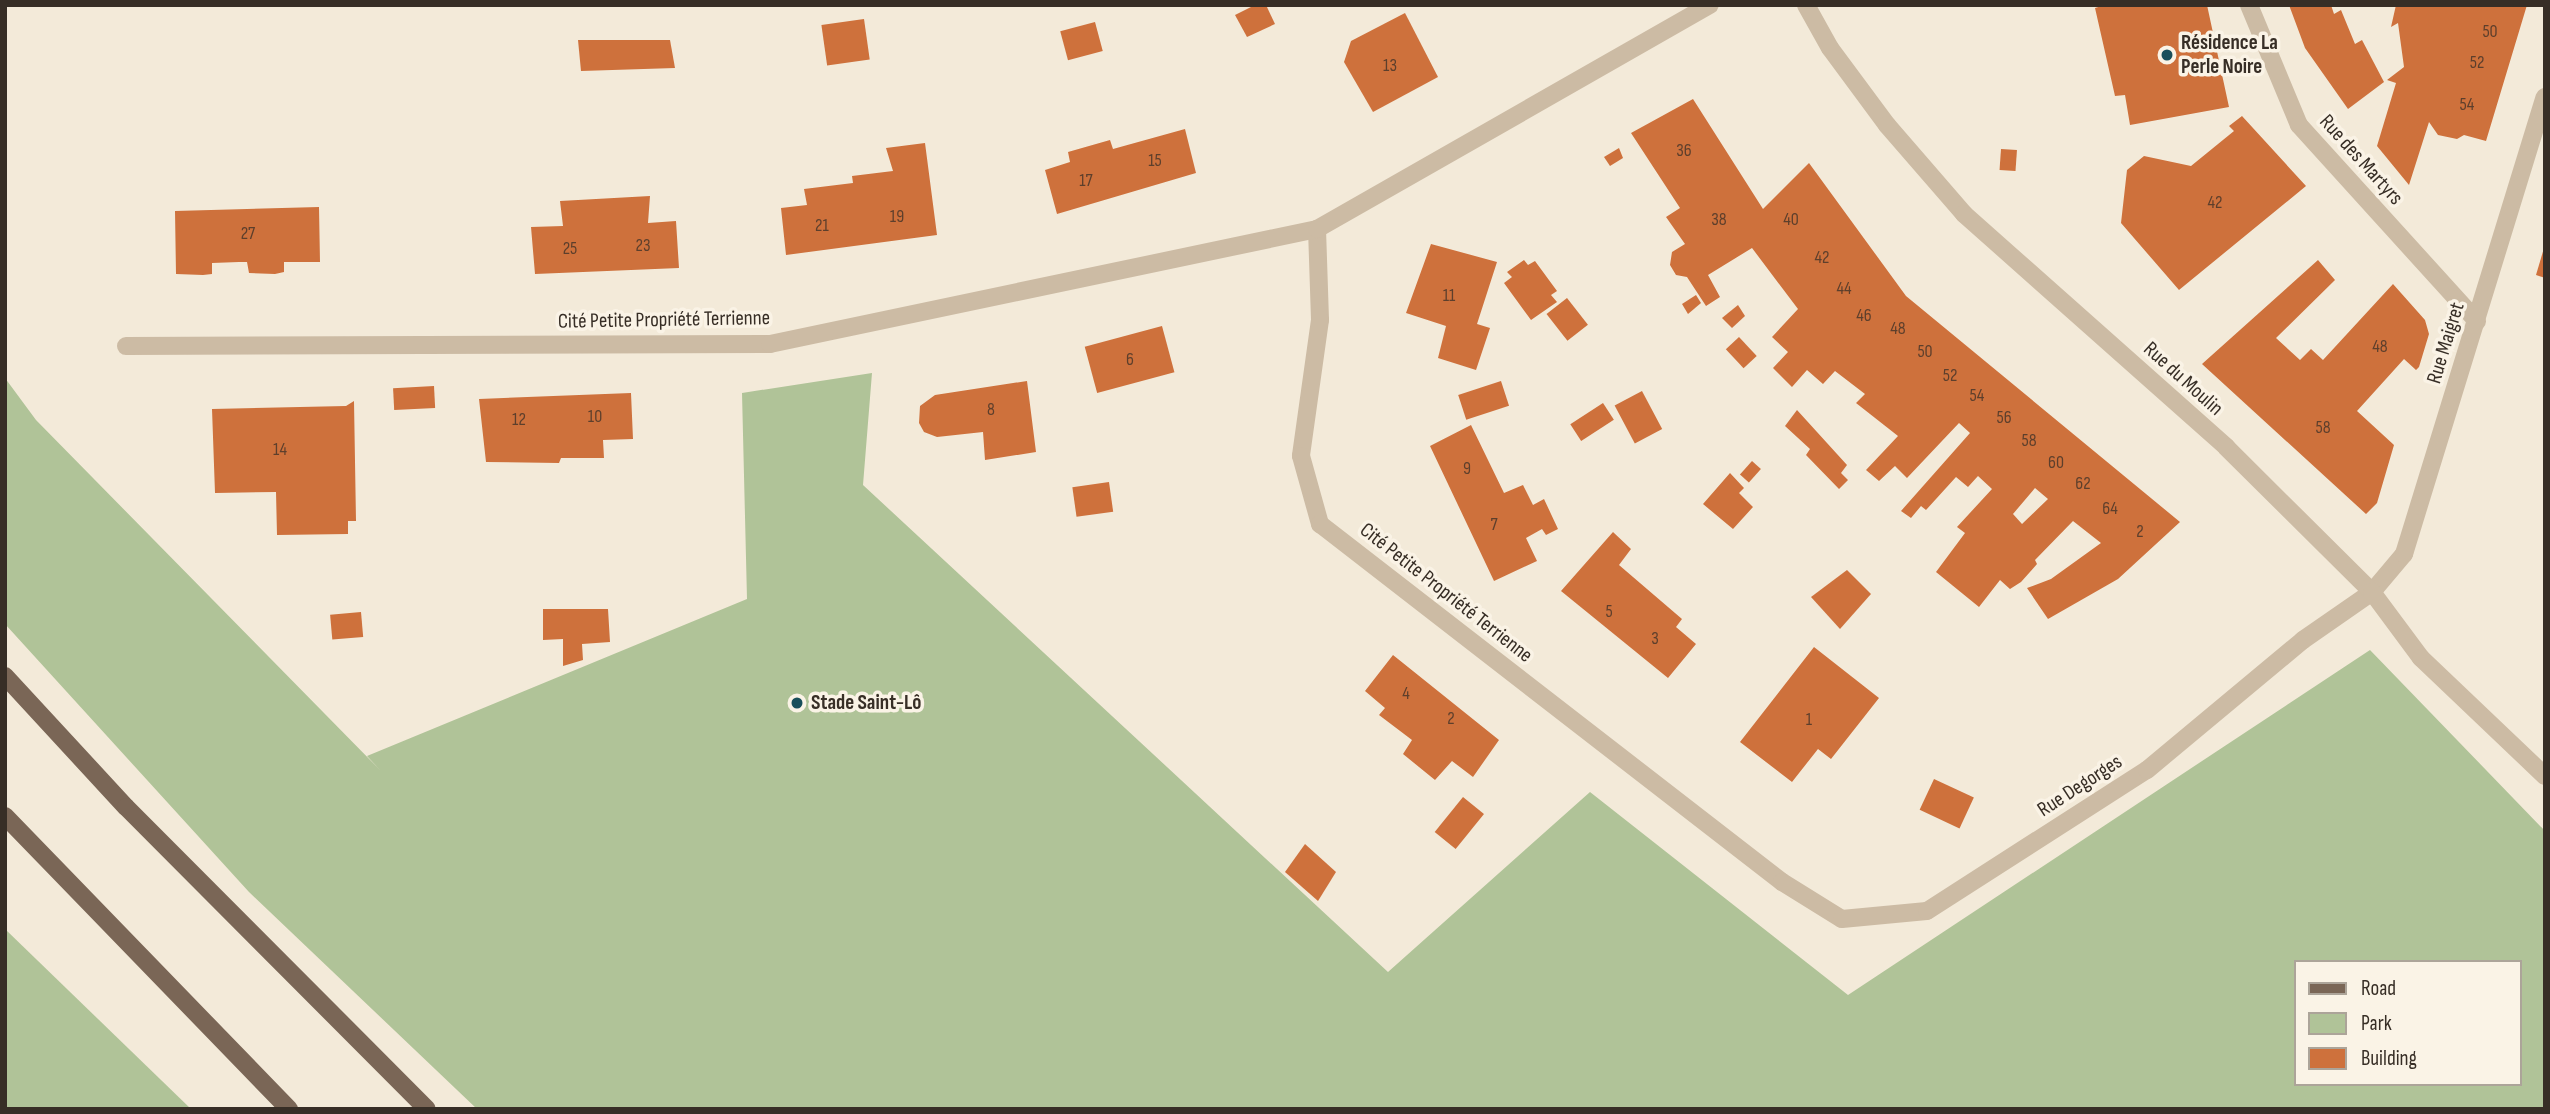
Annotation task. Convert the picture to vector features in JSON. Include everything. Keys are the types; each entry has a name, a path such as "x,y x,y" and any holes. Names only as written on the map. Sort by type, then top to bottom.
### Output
{"main road":[{"path":"5,676 155,837 427,1109"},
{"path":"5,816 289,1109"}],"street":[{"name":"Cité Petite Propriété Terrienne","path":"126,345 770,344 1317,229 1710,5"},
{"name":"Rue du Moulin","path":"1805,5 1887,125 1964,214 2226,447 2372,592 2421,659 2545,776"},
{"name":"Rue des Martyrs","path":"2249,5 2299,125 2477,321"},
{"name":"Rue Maigret","path":"2372,592 2404,554 2545,97"},
{"name":"Cité Petite Propriété Terrienne","path":"1317,229 1320,320 1301,456 1320,524 1782,882"},
{"name":"Rue Degorges","path":"1782,882 1842,919 1927,911 2147,770 2303,640 2372,592"}],"green space":[{"name":"Stade Saint-Lô","path":"872,373 863,485 1388,972 1590,792 1848,995 2370,650 2545,831 2545,1109 477,1109 249,892 5,624 5,378 36,420 380,770 367,756 747,599 742,393"},
{"path":"5,929 191,1109 5,1109"}],"building":[{"path":"1255,5 1266,5 1275,24 1247,37 1235,15"},
{"name":"Résidence La Perle Noire","path":"2105,5 2207,5 2229,107 2130,125 2125,95 2115,96 2095,8"},
{"path":"2289,5 2331,5 2334,14 2341,10 2355,44 2362,40 2384,82 2348,109 2305,48"},
{"path":"2396,5 2527,5 2486,141 2464,135 2457,139 2438,135 2429,122 2409,185 2377,146 2396,83 2387,80 2404,67 2398,23 2391,27"},
{"path":"1405,13 1438,77 1373,112 1344,62 1351,41"},
{"path":"864,19 870,60 827,66 821,25"},
{"path":"1095,22 1103,51 1068,60 1060,31"},
{"path":"578,40 670,40 675,68 581,71"},
{"path":"1693,99 1763,209 1809,163 1906,296 2180,522 2118,579 2048,619 2027,588 2051,579 2101,543 2073,521 2035,560 2037,564 2021,582 2010,589 2000,580 1979,607 1936,572 1965,533 1957,527 1992,489 1978,476 1968,487 1956,477 1926,510 1921,506 1911,518 1901,511 1970,433 1959,423 1907,478 1895,466 1879,481 1866,470 1898,436 1856,403 1865,394 1835,371 1823,384 1807,370 1792,387 1773,368 1788,352 1772,337 1798,309 1752,248 1708,275 1720,297 1706,306 1687,277 1676,275 1670,265 1672,252 1685,244 1666,217 1680,208 1631,133","holes":["2035,488 2048,499 2022,524 2013,514"]},
{"path":"2242,116 2306,186 2179,290 2121,223 2127,170 2144,156 2191,166 2234,131 2229,126"},
{"path":"1185,129 1196,173 1057,214 1045,170 1070,162 1068,152 1110,140 1113,149"},
{"path":"925,143 937,235 786,255 781,208 807,205 804,189 853,183 852,176 893,171 886,148"},
{"path":"1619,148 1623,158 1610,166 1604,157"},
{"path":"2001,149 2017,150 2015,171 2000,170"},
{"path":"650,196 648,223 676,221 679,268 535,274 531,227 563,226 560,201"},
{"path":"319,207 320,262 284,262 284,272 275,274 249,273 247,262 239,262 212,263 212,274 176,274 175,211"},
{"path":"1431,244 1497,262 1477,324 1490,328 1476,370 1438,358 1446,326 1406,313"},
{"path":"2545,248 2545,278 2536,275"},
{"path":"1524,260 1528,265 1535,261 1557,291 1551,295 1557,302 1531,320 1504,283 1512,277 1507,272"},
{"path":"2318,260 2335,280 2276,338 2300,360 2311,349 2323,360 2393,284 2425,320 2429,334 2419,367 2416,370 2404,359 2357,411 2394,445 2377,503 2366,514 2202,364"},
{"path":"1696,295 1701,303 1688,314 1682,304"},
{"path":"1567,298 1588,325 1567,341 1547,314"},
{"path":"1738,305 1745,316 1732,328 1722,318"},
{"path":"1162,326 1174,372 1097,393 1085,347"},
{"path":"1739,337 1757,356 1744,368 1726,349"},
{"path":"1027,381 1036,452 985,460 983,432 937,437 924,432 919,423 920,406 935,395"},
{"path":"1501,381 1509,406 1466,420 1458,395"},
{"path":"434,386 435,408 394,410 393,388"},
{"path":"1642,391 1662,429 1635,444 1615,406"},
{"path":"631,393 633,439 603,440 604,458 561,458 559,463 486,462 479,399"},
{"path":"354,401 356,521 348,521 348,534 277,535 276,492 215,493 212,409 346,406"},
{"path":"1603,403 1614,420 1581,441 1570,424"},
{"path":"1797,410 1847,465 1841,473 1848,480 1839,489 1806,455 1810,449 1785,426"},
{"path":"1471,425 1504,493 1523,485 1533,505 1544,499 1558,529 1546,535 1542,529 1526,538 1537,561 1494,581 1430,446"},
{"path":"1752,461 1761,469 1749,482 1740,474"},
{"path":"1730,473 1744,488 1739,493 1753,507 1733,529 1703,504"},
{"path":"1109,482 1113,512 1077,517 1072,487"},
{"path":"1613,532 1631,549 1619,565 1682,619 1676,627 1696,644 1668,678 1561,591"},
{"path":"1847,570 1871,594 1840,629 1811,597"},
{"path":"543,609 608,609 610,642 582,644 583,660 563,666 563,639 543,640"},
{"path":"361,612 363,637 332,640 330,615"},
{"path":"1814,647 1879,698 1831,759 1818,749 1792,782 1740,742"},
{"path":"1393,655 1499,740 1473,777 1452,761 1435,780 1403,754 1412,740 1379,715 1385,708 1365,691"},
{"path":"1934,779 1974,798 1960,828 1920,810"},
{"path":"1463,797 1484,814 1456,849 1435,832"},
{"path":"1305,844 1336,872 1318,901 1285,872"}],"place":[{"name":"Résidence La Perle Noire","path":"2167,55"},
{"name":"Stade Saint-Lô","path":"797,703"}]}
